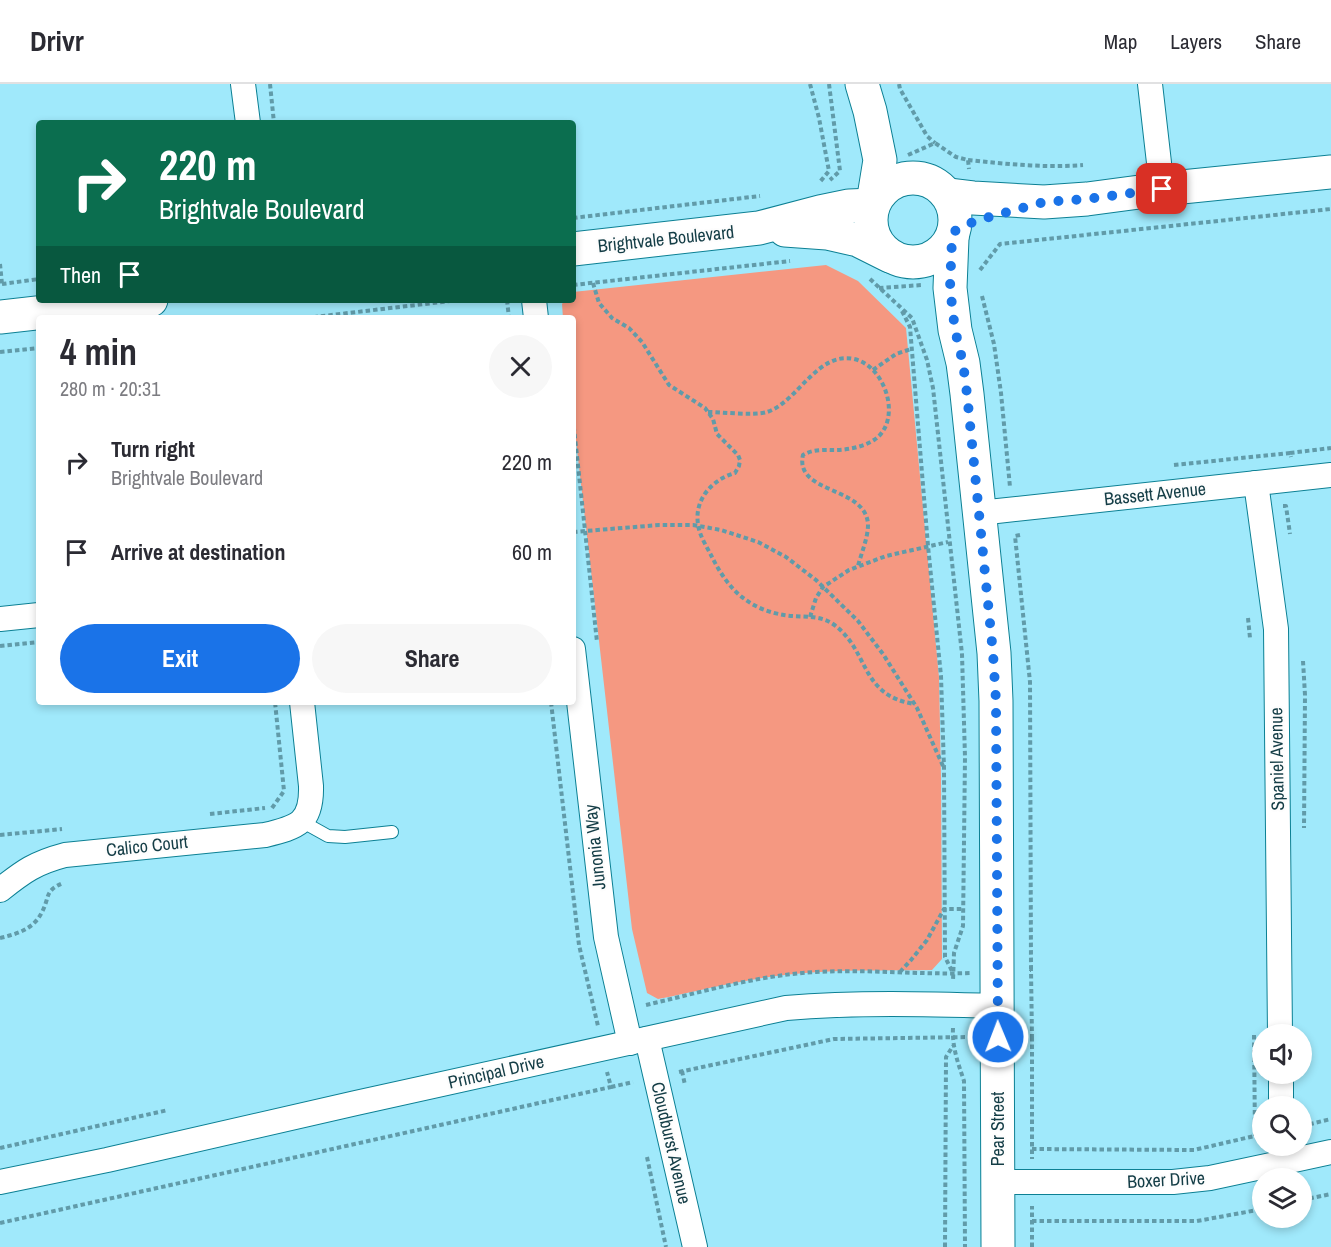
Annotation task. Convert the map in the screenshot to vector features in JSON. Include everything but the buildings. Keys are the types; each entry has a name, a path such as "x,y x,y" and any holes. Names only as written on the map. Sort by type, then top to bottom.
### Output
{"street":[{"path":"243,84 248,120"},
{"path":"1150,84 1162,189"},
{"path":"866,97 880,160 870,216 871,228 881,248 895,258 912,262 924,261 936,256 945,248 953,234 975,221 1044,202"},
{"path":"866,97 902,153 952,201 956,216 939,282"},
{"path":"873,204 891,183 904,178 918,177 939,188 973,198 1044,202 1331,172"},
{"name":"Brightvale Boulevard","path":"576,249 759,228 820,212 873,204"},
{"name":"Brightvale Boulevard","path":"759,228 837,235 858,240 895,258"},
{"name":"Pear Street","path":"895,258 939,282 955,330 967,394 996,701 998,1247"},
{"path":"0,317 124,303"},
{"name":"Bassett Avenue","path":"979,513 1331,476"},
{"name":"Spaniel Avenue","path":"1256,483 1276,629 1280,1024"},
{"path":"0,619 36,615"},
{"name":"Junonia Way","path":"576,675 606,936 639,1041"},
{"path":"301,821 307,815 312,793 302,705"},
{"name":"Calico Court","path":"0,890 39,862 64,855 265,835 292,828 301,821"},
{"name":"Principal Drive","path":"0,1182 786,1008 859,1004 997,1006"},
{"name":"Cloudburst Avenue","path":"639,1041 695,1247"},
{"name":"Boxer Drive","path":"1312,1153 1331,1152"},
{"name":"Boxer Drive","path":"998,1182 1173,1182 1210,1178 1279,1156"}],"lane":[{"path":"301,821 328,836 345,837 392,832"}],"path":[{"path":"270,84 274,120"},
{"path":"810,84 829,171 816,186 817,189 840,171 829,84"},
{"path":"898,84 927,136 935,143"},
{"path":"968,160 1023,166 1083,165"},
{"path":"576,218 771,195"},
{"path":"878,288 977,276 1000,244 1331,209"},
{"path":"576,285 795,260"},
{"path":"0,264 1,284 36,279"},
{"path":"593,283 599,303 612,318 629,328 642,342 669,385 705,408 713,419 717,434 738,455 740,460 735,473 726,475 705,493 697,512 698,525 706,547 731,587 745,600 767,611 785,616 817,618 830,622 850,641 868,676 880,690 894,699 915,704"},
{"path":"332,315 434,303"},
{"path":"899,306 912,318 927,360 933,388 962,654 965,757 963,926 954,953 953,974 945,957 941,676 911,349 909,327 899,306"},
{"path":"0,352 36,348"},
{"path":"873,370 896,354 911,349"},
{"path":"708,412 765,413 787,400 814,372 829,363 843,359 854,359 873,370 885,387 889,400 889,412 882,433 865,444 851,448 812,451 803,455 802,459 806,473 812,480 848,498 862,509 868,526 857,567"},
{"path":"1290,453 1331,448"},
{"path":"576,532 659,525 698,525 758,542 786,557 816,580 858,621 883,654 915,704 944,768"},
{"path":"1027,534 1015,536 1030,682 1031,970"},
{"path":"1247,611 1251,644"},
{"path":"0,646 36,642"},
{"path":"203,815 273,807 279,800 284,791 275,705"},
{"path":"0,1223 610,1087 579,945 551,705"},
{"path":"0,835 63,829"},
{"path":"0,938 15,935 32,926 43,911 47,896 53,887 64,882"},
{"path":"899,972 927,940 944,909"},
{"path":"1032,1037 1032,1247"},
{"path":"945,1247 946,1057 953,1045 964,1081 965,1247"},
{"path":"0,1148 168,1110"},
{"path":"1312,1124 1331,1119"},
{"path":"1032,1149 1194,1150 1252,1137"},
{"path":"646,1153 666,1247"},
{"path":"1312,1198 1331,1194"},
{"path":"1032,1221 1197,1221 1252,1211"}],"shaded area":[{"path":"826,265 858,281 906,328 939,677 942,959 932,970 811,972 743,981 658,999 647,993 632,929 576,440 576,315 563,315 562,304 576,303 576,292"}],"route":[{"path":"998,1037 996,701 967,394 950,288 952,238 955,231 975,221 1044,202 1162,189"}]}
